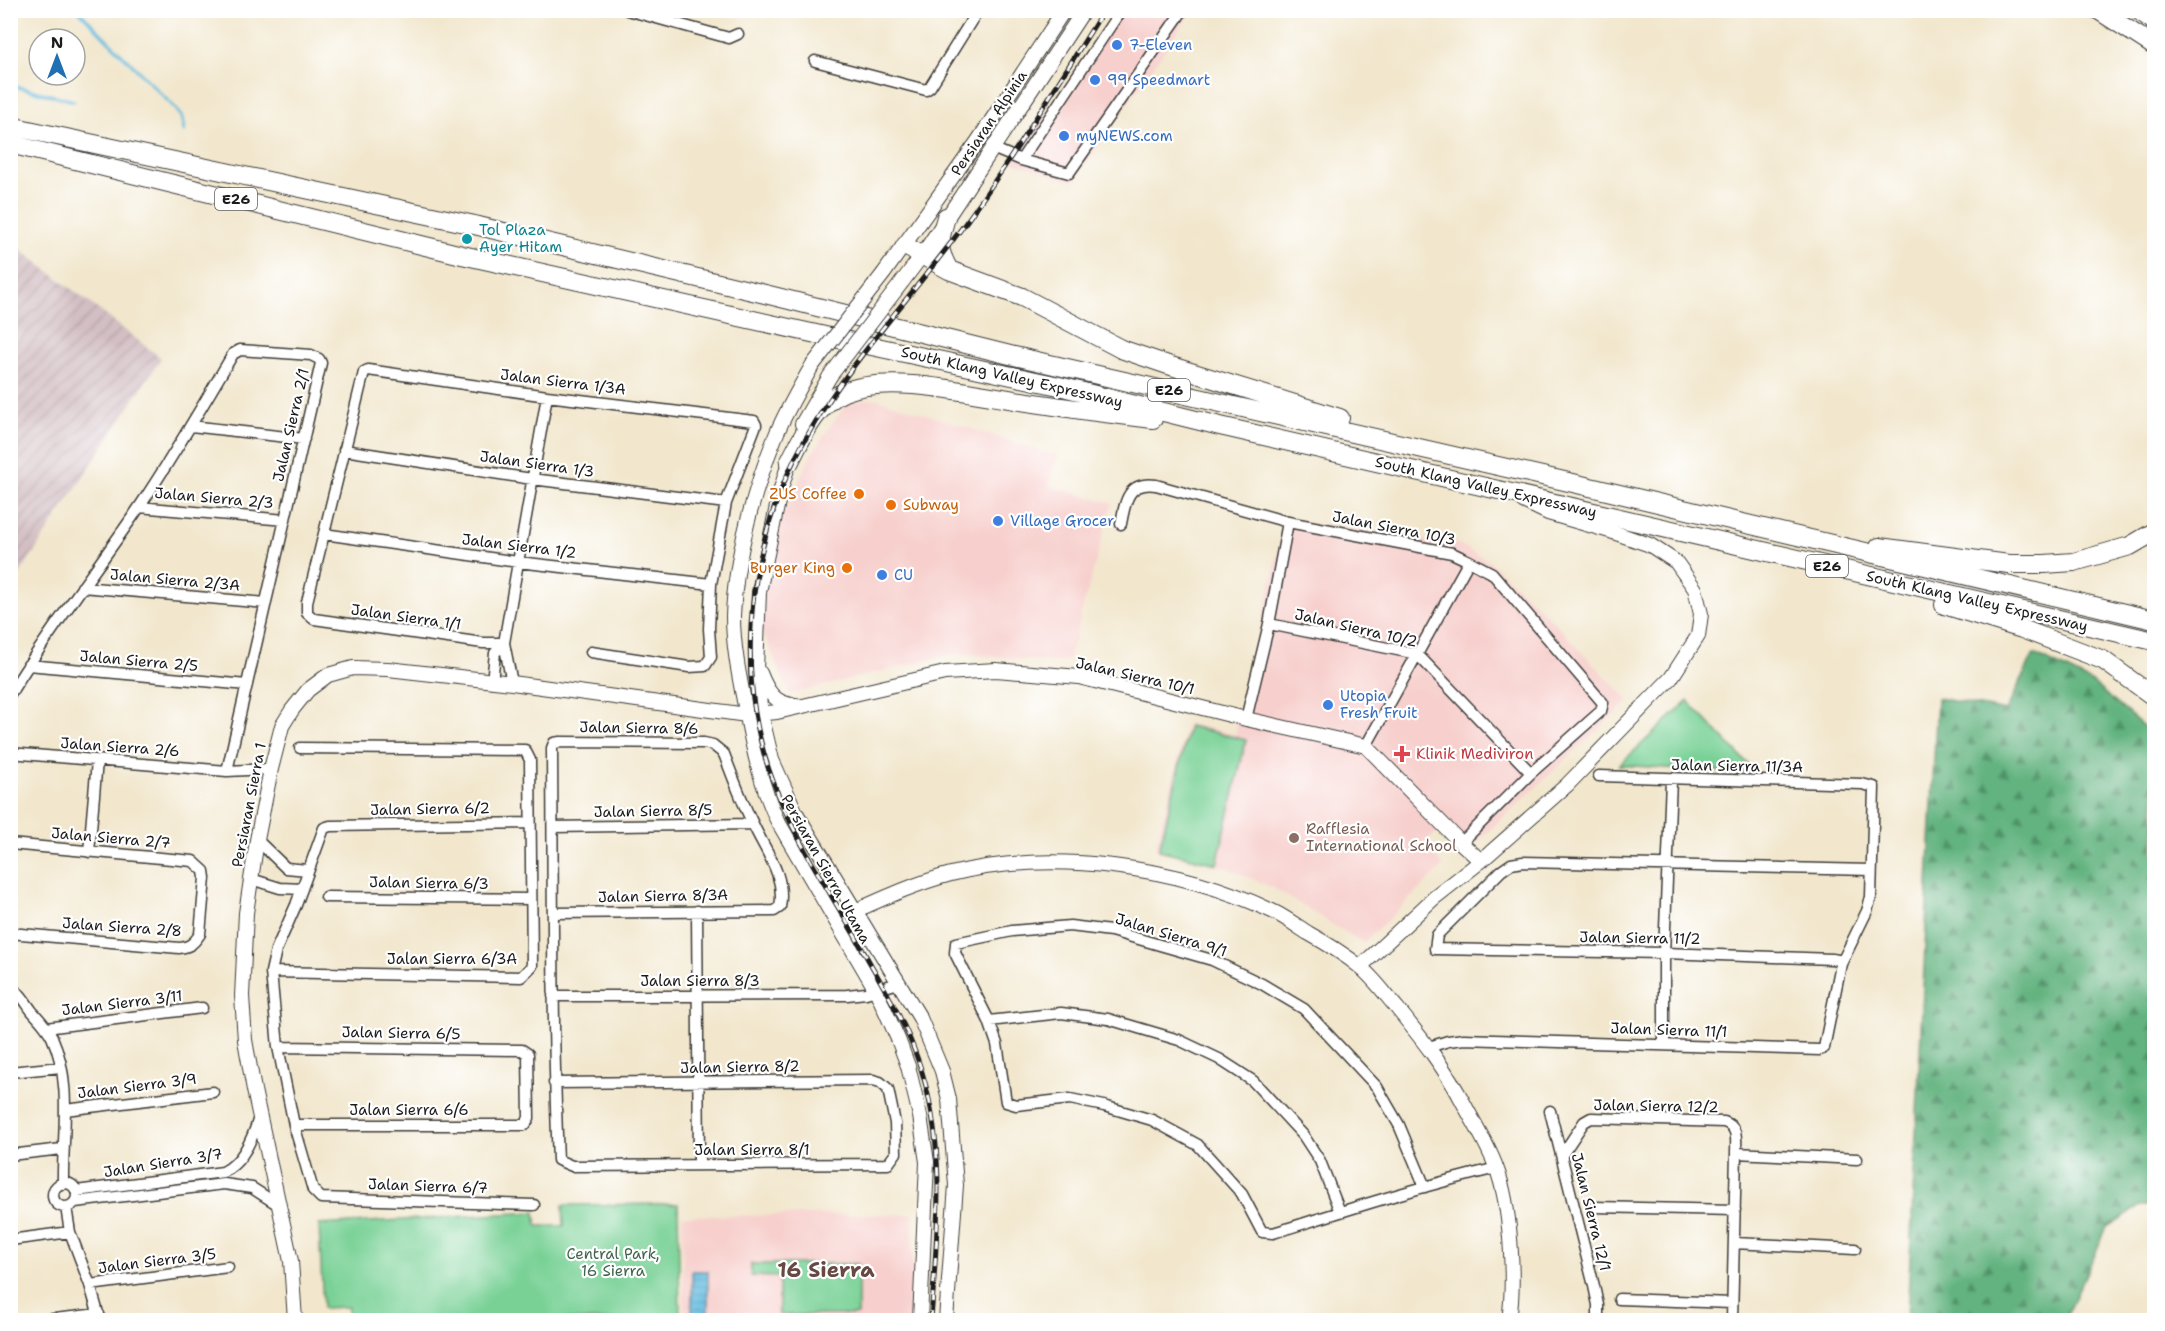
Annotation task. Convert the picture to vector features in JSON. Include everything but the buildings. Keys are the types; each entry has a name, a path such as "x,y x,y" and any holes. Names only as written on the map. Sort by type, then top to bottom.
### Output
{"highway":[{"path":"2098,10 2154,46"},
{"path":"2138,10 2154,21"},
{"name":"South Klang Valley Expressway","path":"10,126 480,226 1010,355 1573,483 2154,620"},
{"name":"South Klang Valley Expressway","path":"10,144 462,255 1059,386 1221,426 2154,641"},
{"path":"946,217 939,251 950,270"},
{"path":"905,246 950,270 1022,297 1121,349 1352,422 1573,483"},
{"path":"789,463 808,425 824,407 843,393 867,386 908,384 1094,412 1221,426"},
{"path":"1848,549 1886,547 2009,564 2044,564 2074,562 2130,546 2154,532"},
{"path":"1922,589 1940,603 2022,629 2103,660 2154,697"}],"street":[{"path":"627,10 729,38 738,34"},
{"path":"815,61 926,90 978,10"},
{"name":"Persiaran Alpinia","path":"884,273 978,141 1064,10"},
{"name":"Persiaran Alpinia","path":"902,282 1084,10"},
{"path":"1021,160 1121,10"},
{"path":"992,148 1021,160 1069,173 1183,10"},
{"name":"Persiaran Sierra Utama","path":"884,273 812,366 776,435 754,498 743,546 734,616 734,637 747,715 765,793 777,820 876,990 908,1066 924,1139 927,1186 921,1320"},
{"name":"Persiaran Sierra Utama","path":"902,282 830,376 803,421 789,463 759,592 756,663 761,714 772,760 782,783 796,813 920,1018 942,1071 949,1099 956,1185 946,1320"},
{"name":"Jalan Sierra 2/1","path":"10,694 139,507 191,426 233,354 240,350 312,355 321,363 227,771"},
{"name":"Jalan Sierra 1/3A","path":"344,450 364,372 368,370 547,396 754,421 756,425 726,503"},
{"path":"512,683 504,643 547,396"},
{"path":"191,426 304,439"},
{"path":"324,534 344,450"},
{"name":"Jalan Sierra 1/3","path":"344,450 532,479 726,503"},
{"name":"Jalan Sierra 10/3","path":"1121,524 1129,493 1145,483 1288,522 1452,553 1491,573 1603,703 1601,711 1531,773"},
{"path":"1360,967 1434,898 1481,861 1567,785 1671,678 1698,636 1701,614 1695,590 1676,562 1650,545 1548,513 1500,490"},
{"path":"591,652 689,667 705,666 711,657 709,629 711,584 726,503"},
{"name":"Jalan Sierra 2/3","path":"139,507 285,520"},
{"path":"1246,719 1269,624 1288,522"},
{"name":"Jalan Sierra 1/2","path":"324,534 518,562 711,584"},
{"name":"Jalan Sierra 1/1","path":"324,534 307,602 307,613 314,619 483,643 504,643"},
{"path":"1469,561 1366,746 1481,861"},
{"name":"Jalan Sierra 2/3A","path":"82,587 266,603"},
{"name":"Jalan Sierra 10/2","path":"1269,624 1417,654 1531,773"},
{"path":"492,682 495,653 504,643"},
{"path":"756,663 770,695 781,703 804,705"},
{"name":"Jalan Sierra 2/5","path":"28,666 247,686"},
{"name":"Persiaran Sierra 1","path":"295,1320 291,1261 259,1117 246,1040 242,996 246,913 257,840 282,726 292,710 308,690 328,675 353,668 388,669 512,683 747,715 761,714"},
{"name":"Jalan Sierra 10/1","path":"761,714 945,673 996,670 1078,677 1366,746"},
{"path":"717,710 728,704 742,689"},
{"name":"Jalan Sierra 8/6","path":"553,827 552,748 554,743 560,742 704,743 713,745 724,754 753,824"},
{"name":"Jalan Sierra 6/3A","path":"271,972 521,977 532,966 530,760 525,750 300,748"},
{"name":"Jalan Sierra 2/6","path":"10,753 227,771 271,769"},
{"path":"89,852 97,761"},
{"path":"1461,843 1531,773"},
{"name":"Jalan Sierra 11/3A","path":"1599,776 1671,780 1862,784 1874,787 1871,870"},
{"path":"1664,1045 1664,953 1671,780"},
{"name":"Jalan Sierra 6/2","path":"308,870 321,833 324,828 330,826 530,823"},
{"name":"Jalan Sierra 8/5","path":"553,827 753,824"},
{"name":"Jalan Sierra 8/3A","path":"553,913 774,910 780,907 781,885 774,863 753,824"},
{"path":"553,827 554,1083"},
{"path":"257,840 286,868 308,870 276,950 271,972 278,1047 294,1125"},
{"name":"Jalan Sierra 2/7","path":"10,844 193,861 204,871"},
{"name":"Jalan Sierra 11/2","path":"1667,864 1523,862 1510,864 1437,935 1436,949 1832,959 1838,960 1841,964"},
{"path":"835,920 916,884 953,874 1021,863 1120,865 1204,885 1273,911 1360,967 1429,1047 1452,1080 1497,1168 1508,1224 1513,1284 1509,1320"},
{"path":"1667,864 1871,870 1871,897 1867,911 1841,964"},
{"name":"Jalan Sierra 2/8","path":"10,933 188,947 200,934 204,871"},
{"path":"251,879 280,888 302,889"},
{"name":"Jalan Sierra 6/3","path":"326,897 531,899"},
{"path":"697,911 699,1165"},
{"name":"Jalan Sierra 9/1","path":"989,1021 955,952 956,943 961,941 1012,931 1070,926 1111,931 1212,960 1262,984 1304,1009 1377,1087 1400,1125 1425,1187"},
{"name":"Jalan Sierra 11/1","path":"1429,1047 1464,1039 1820,1050 1826,1044 1841,964"},
{"name":"Jalan Sierra 8/3","path":"553,996 847,995 867,993 898,983"},
{"path":"10,988 22,995 46,1028 52,1038 61,1067 65,1087 63,1184"},
{"name":"Jalan Sierra 3/11","path":"46,1028 202,1008"},
{"path":"1340,1212 1320,1161 1303,1136 1253,1081 1219,1059 1179,1040 1108,1019 1061,1013 989,1021 998,1044 1004,1098 1010,1105 1070,1099 1152,1120 1198,1145 1242,1194 1259,1228 1267,1233 1497,1168"},
{"name":"Jalan Sierra 6/5","path":"278,1047 522,1050 528,1054 529,1118 525,1125"},
{"path":"10,1072 61,1067"},
{"name":"Jalan Sierra 8/2","path":"554,1083 873,1080 880,1082 888,1089 895,1123"},
{"name":"Jalan Sierra 8/1","path":"554,1083 558,1160 572,1166 888,1164 896,1153 895,1123"},
{"name":"Jalan Sierra 3/9","path":"65,1110 213,1092"},
{"name":"Jalan Sierra 12/1","path":"1550,1111 1592,1277 1598,1305 1598,1320"},
{"name":"Jalan Sierra 3/7","path":"177,1184 231,1168 251,1142 259,1117"},
{"name":"Jalan Sierra 12/2","path":"1562,1155 1584,1122 1591,1118 1725,1122 1736,1129 1736,1153"},
{"name":"Jalan Sierra 6/6","path":"294,1125 525,1125"},
{"name":"Jalan Sierra 6/7","path":"294,1125 313,1190 321,1198 534,1204"},
{"path":"244,1151 265,1147"},
{"path":"10,1155 62,1149"},
{"path":"1732,1320 1736,1153 1857,1159"},
{"path":"223,1172 224,1184"},
{"path":"45,1320 99,1317 90,1284 70,1232 73,1200 71,1185 63,1184 54,1191 54,1199 59,1205 73,1200"},
{"name":"Jalan Sierra 3/7","path":"73,1200 125,1190 177,1184 224,1184 252,1188 278,1204"},
{"path":"252,1188 274,1186"},
{"path":"1594,1208 1735,1210"},
{"path":"10,1240 70,1232"},
{"path":"1734,1243 1855,1249"},
{"name":"Jalan Sierra 3/5","path":"90,1284 228,1267"},
{"path":"1619,1299 1732,1303"}],"shaded area":[{"path":"1118,11 1192,11 1073,182 1011,161"},
{"path":"11,242 161,358 11,587"},
{"path":"865,399 878,399 1058,456 1049,486 1112,503 1069,658 1062,662 1050,662 957,653 790,694 762,632 763,586 780,520 812,453 846,404"},
{"path":"1286,520 1459,544 1490,562 1552,620 1629,701 1464,854 1438,831 1423,845 1444,866 1363,943 1273,888 1225,867 1155,850 1187,724 1235,734"},
{"path":"913,1214 912,1320 684,1320 682,1216"}],"green space":[{"path":"2034,654 2091,682 2154,735 2154,1206 2140,1206 2107,1227 2065,1320 1907,1320 1937,698 2006,711"},
{"path":"1688,701 1757,774 1619,765"},
{"path":"1189,726 1246,740 1217,864 1159,850"},
{"name":"Central Park, 16 Sierra","path":"678,1204 680,1320 348,1320 348,1307 323,1308 319,1225 535,1212 537,1226 564,1226 563,1205"},
{"path":"751,1264 858,1264 858,1315 779,1315 779,1277 751,1276"}],"water":[{"path":"692,1271 708,1271 708,1320 692,1320"}],"waterway":[{"path":"78,10 176,109 182,118 184,131"},
{"path":"10,85 74,101"}],"railway":[{"path":"931,1320 938,1189 934,1124 927,1092 918,1060 897,1012 800,841 773,781 762,747 755,711 750,638 753,601 759,564 779,495 814,425 858,360 976,209 1104,10"}],"place":[{"name":"7-Eleven","path":"1117,45"},
{"name":"99 Speedmart","path":"1095,80"},
{"name":"myNEWS.com","path":"1064,136"},
{"name":"Tol Plaza Ayer Hitam","path":"467,239"},
{"name":"ZUS Coffee","path":"859,494"},
{"name":"Subway","path":"891,505"},
{"name":"Village Grocer","path":"998,521"},
{"name":"Burger King","path":"847,568"},
{"name":"CU","path":"882,575"},
{"name":"Utopia Fresh Fruit","path":"1328,705"},
{"name":"Klinik Mediviron","path":"1402,754"},
{"name":"Rafflesia International School","path":"1294,838"}],"district":[{"name":"16 Sierra","path":"826,1270"}]}
